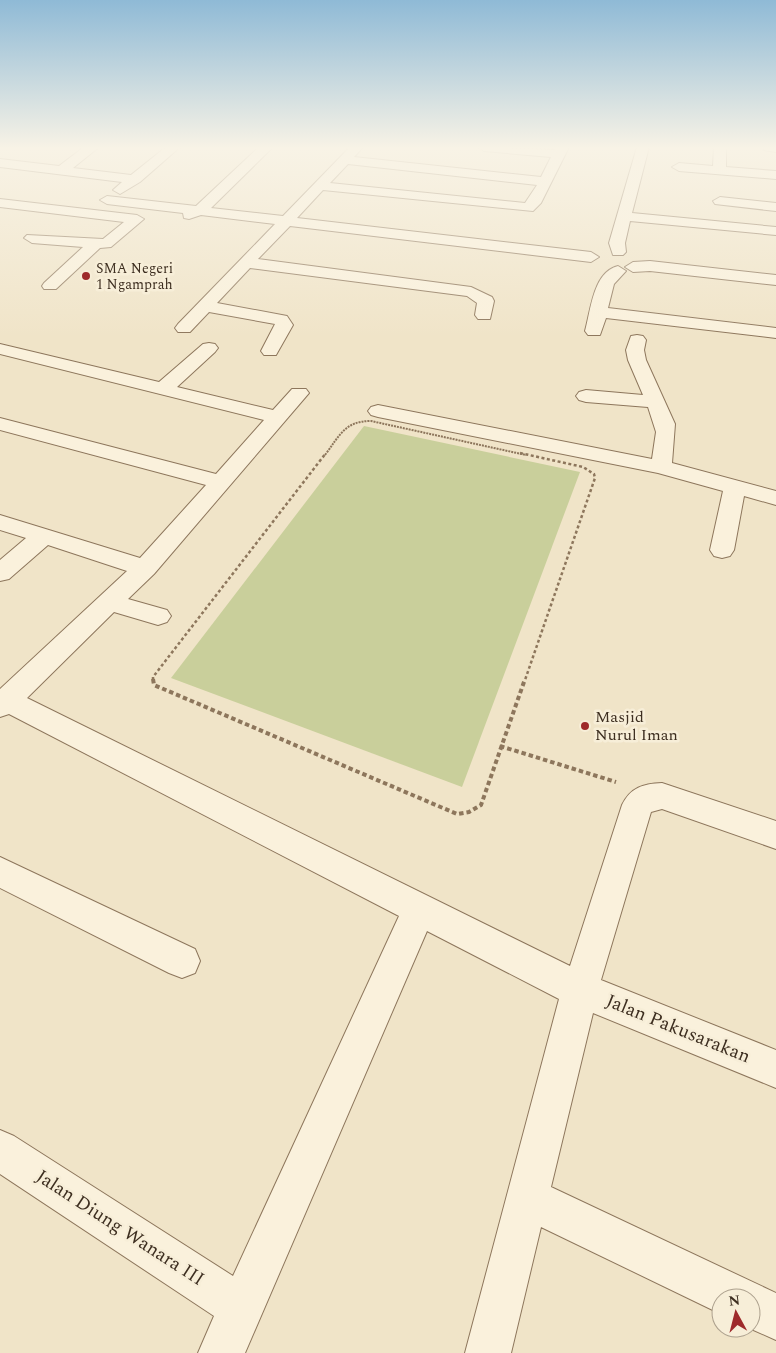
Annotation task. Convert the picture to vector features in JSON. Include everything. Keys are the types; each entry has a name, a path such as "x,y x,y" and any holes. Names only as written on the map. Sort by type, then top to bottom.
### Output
{"street":[{"path":"58,210 151,221 184,218 199,211"},
{"path":"90,214 95,210"},
{"path":"192,210 288,220 558,255 597,268 634,266 776,280"},
{"path":"184,328 249,263 298,210"},
{"path":"614,249 625,210"},
{"path":"720,210 720,226"},
{"path":"623,216 776,231"},
{"path":"32,238 94,245 110,242 151,221"},
{"path":"50,286 94,245"},
{"path":"614,249 634,266"},
{"path":"594,331 600,312 597,268 594,254 614,249"},
{"path":"249,263 471,292 486,301 484,315"},
{"path":"205,306 281,320 284,324 270,350"},
{"path":"600,312 776,333"},
{"path":"637,340 635,350 637,360 654,402 662,416 666,432 661,467"},
{"path":"163,389 209,348"},
{"path":"0,349 276,417"},
{"path":"3,703 144,568 222,482 298,393"},
{"path":"586,396 654,402"},
{"path":"378,411 661,467 776,498"},
{"path":"0,424 222,482"},
{"path":"722,550 735,486"},
{"path":"0,522 144,568"},
{"path":"0,573 44,536"},
{"path":"109,602 158,616 144,568"},
{"name":"Jalan Pakusarakan","path":"3,703 420,908 580,990 776,1069"},
{"path":"488,1353 580,990 638,805 647,797 662,796 776,835"},
{"path":"0,872 182,961"},
{"path":"221,1353 240,1307 356,1056 420,908"},
{"name":"Jalan Diung Wanara III","path":"0,1150 240,1307"},
{"path":"527,1198 715,1288"},
{"path":"761,1310 776,1317"}],"path":[{"path":"356,421 371,421 583,467 594,474 595,478 500,746 481,805 469,812 457,814 154,685 153,676 349,424 356,421"},
{"path":"500,746 612,780 644,800"}],"green space":[{"path":"364,426 580,472 462,787 171,678"}],"place":[{"name":"SMA Negeri 1 Ngamprah","path":"86,276"},
{"name":"Masjid Nurul Iman","path":"585,726"}]}
